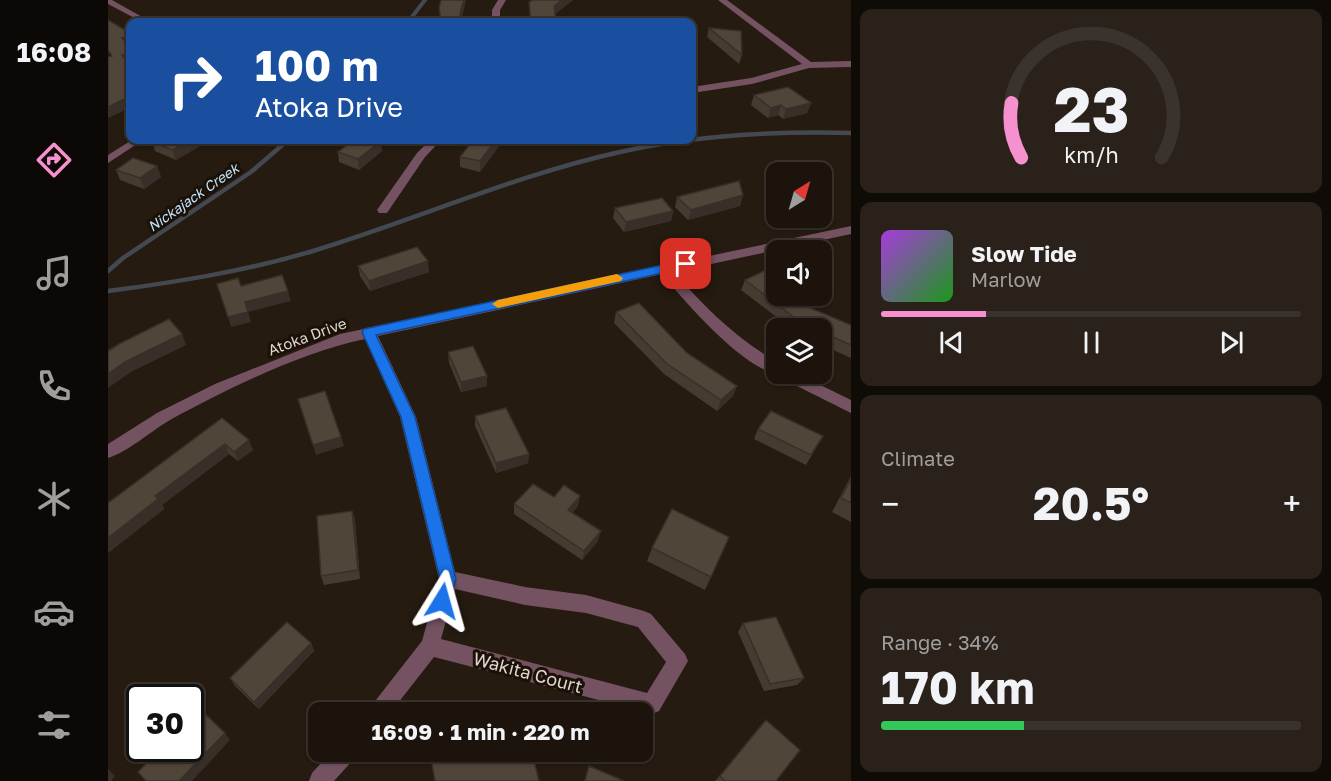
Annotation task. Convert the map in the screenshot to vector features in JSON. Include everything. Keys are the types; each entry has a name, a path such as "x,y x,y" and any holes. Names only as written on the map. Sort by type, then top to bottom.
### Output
{"street":[{"path":"496,18 496,10 502,0"},
{"path":"722,0 809,65"},
{"path":"108,1 140,18"},
{"path":"696,89 752,81 809,65 851,64"},
{"path":"108,160 132,144"},
{"path":"383,210 421,155 432,144"},
{"name":"Atoka Drive","path":"108,452 171,412 276,364 340,339 664,268 851,230"},
{"path":"664,268 687,296 743,349 766,363"},
{"path":"369,332 408,417 448,579 430,646 387,702"},
{"path":"806,384 851,407"},
{"name":"Wakita Court","path":"430,646 652,704 678,661 644,620 586,604 525,596 448,579"},
{"path":"320,781 336,762"}],"building":[{"path":"441,0 464,0 461,18 440,18"},
{"path":"562,0 554,6 556,18 531,18 529,2"},
{"path":"108,20 126,31 126,37 122,38 126,43 126,54 122,55 126,60 126,98 108,107 108,57 112,56 108,50"},
{"path":"709,28 741,31 742,55"},
{"path":"788,87 811,103 786,109 781,105 771,108 754,95"},
{"path":"159,144 183,144 172,150"},
{"path":"349,144 377,144 358,159 338,152"},
{"path":"470,144 493,144 480,161 460,157"},
{"path":"133,158 157,166 140,178 116,170"},
{"path":"739,181 743,195 691,210 677,197"},
{"path":"662,198 673,211 626,222 615,208"},
{"path":"417,247 428,261 369,281 358,266"},
{"path":"764,271 766,272 766,296 745,280"},
{"path":"282,275 288,291 245,302 248,312 228,317 217,284 238,278 241,286"},
{"path":"639,303 687,353 737,386 721,400 667,364 616,312"},
{"path":"779,306 806,306 851,325 851,345 832,336 832,318 795,318"},
{"path":"169,319 182,334 125,362 108,374 108,351"},
{"path":"473,346 487,376 461,382 448,352"},
{"path":"325,391 341,437 313,445 298,399"},
{"path":"506,408 529,454 496,463 475,416"},
{"path":"771,411 823,436 811,455 758,429"},
{"path":"222,418 249,440 234,452 225,444 155,496 158,499 108,538 108,503"},
{"path":"851,479 851,503 841,498"},
{"path":"533,484 554,497 564,485 580,496 568,510 601,531 584,551 514,504"},
{"path":"672,509 729,537 711,577 652,548"},
{"path":"352,511 358,570 321,576 317,516"},
{"path":"776,617 804,678 770,684 743,623"},
{"path":"287,622 311,643 254,702 230,678"},
{"path":"204,713 225,733 204,755"},
{"path":"766,720 800,750 776,781 725,781 720,776"},
{"path":"148,762 197,762 179,781 146,781 138,772"},
{"path":"432,762 534,762 539,781 435,781"},
{"path":"589,766 624,781 585,781"}],"waterway":[{"name":"Nickajack Creek","path":"411,18 425,0"},
{"path":"696,139 735,135 851,133"},
{"name":"Nickajack Creek","path":"108,271 123,258 251,172 283,144"},
{"path":"108,291 211,275 288,258 351,239 542,173 620,152 663,144"}],"slow traffic":[{"path":"498,304 617,278"}],"route":[{"path":"442,601 448,579 408,417 369,332 686,264"}]}
